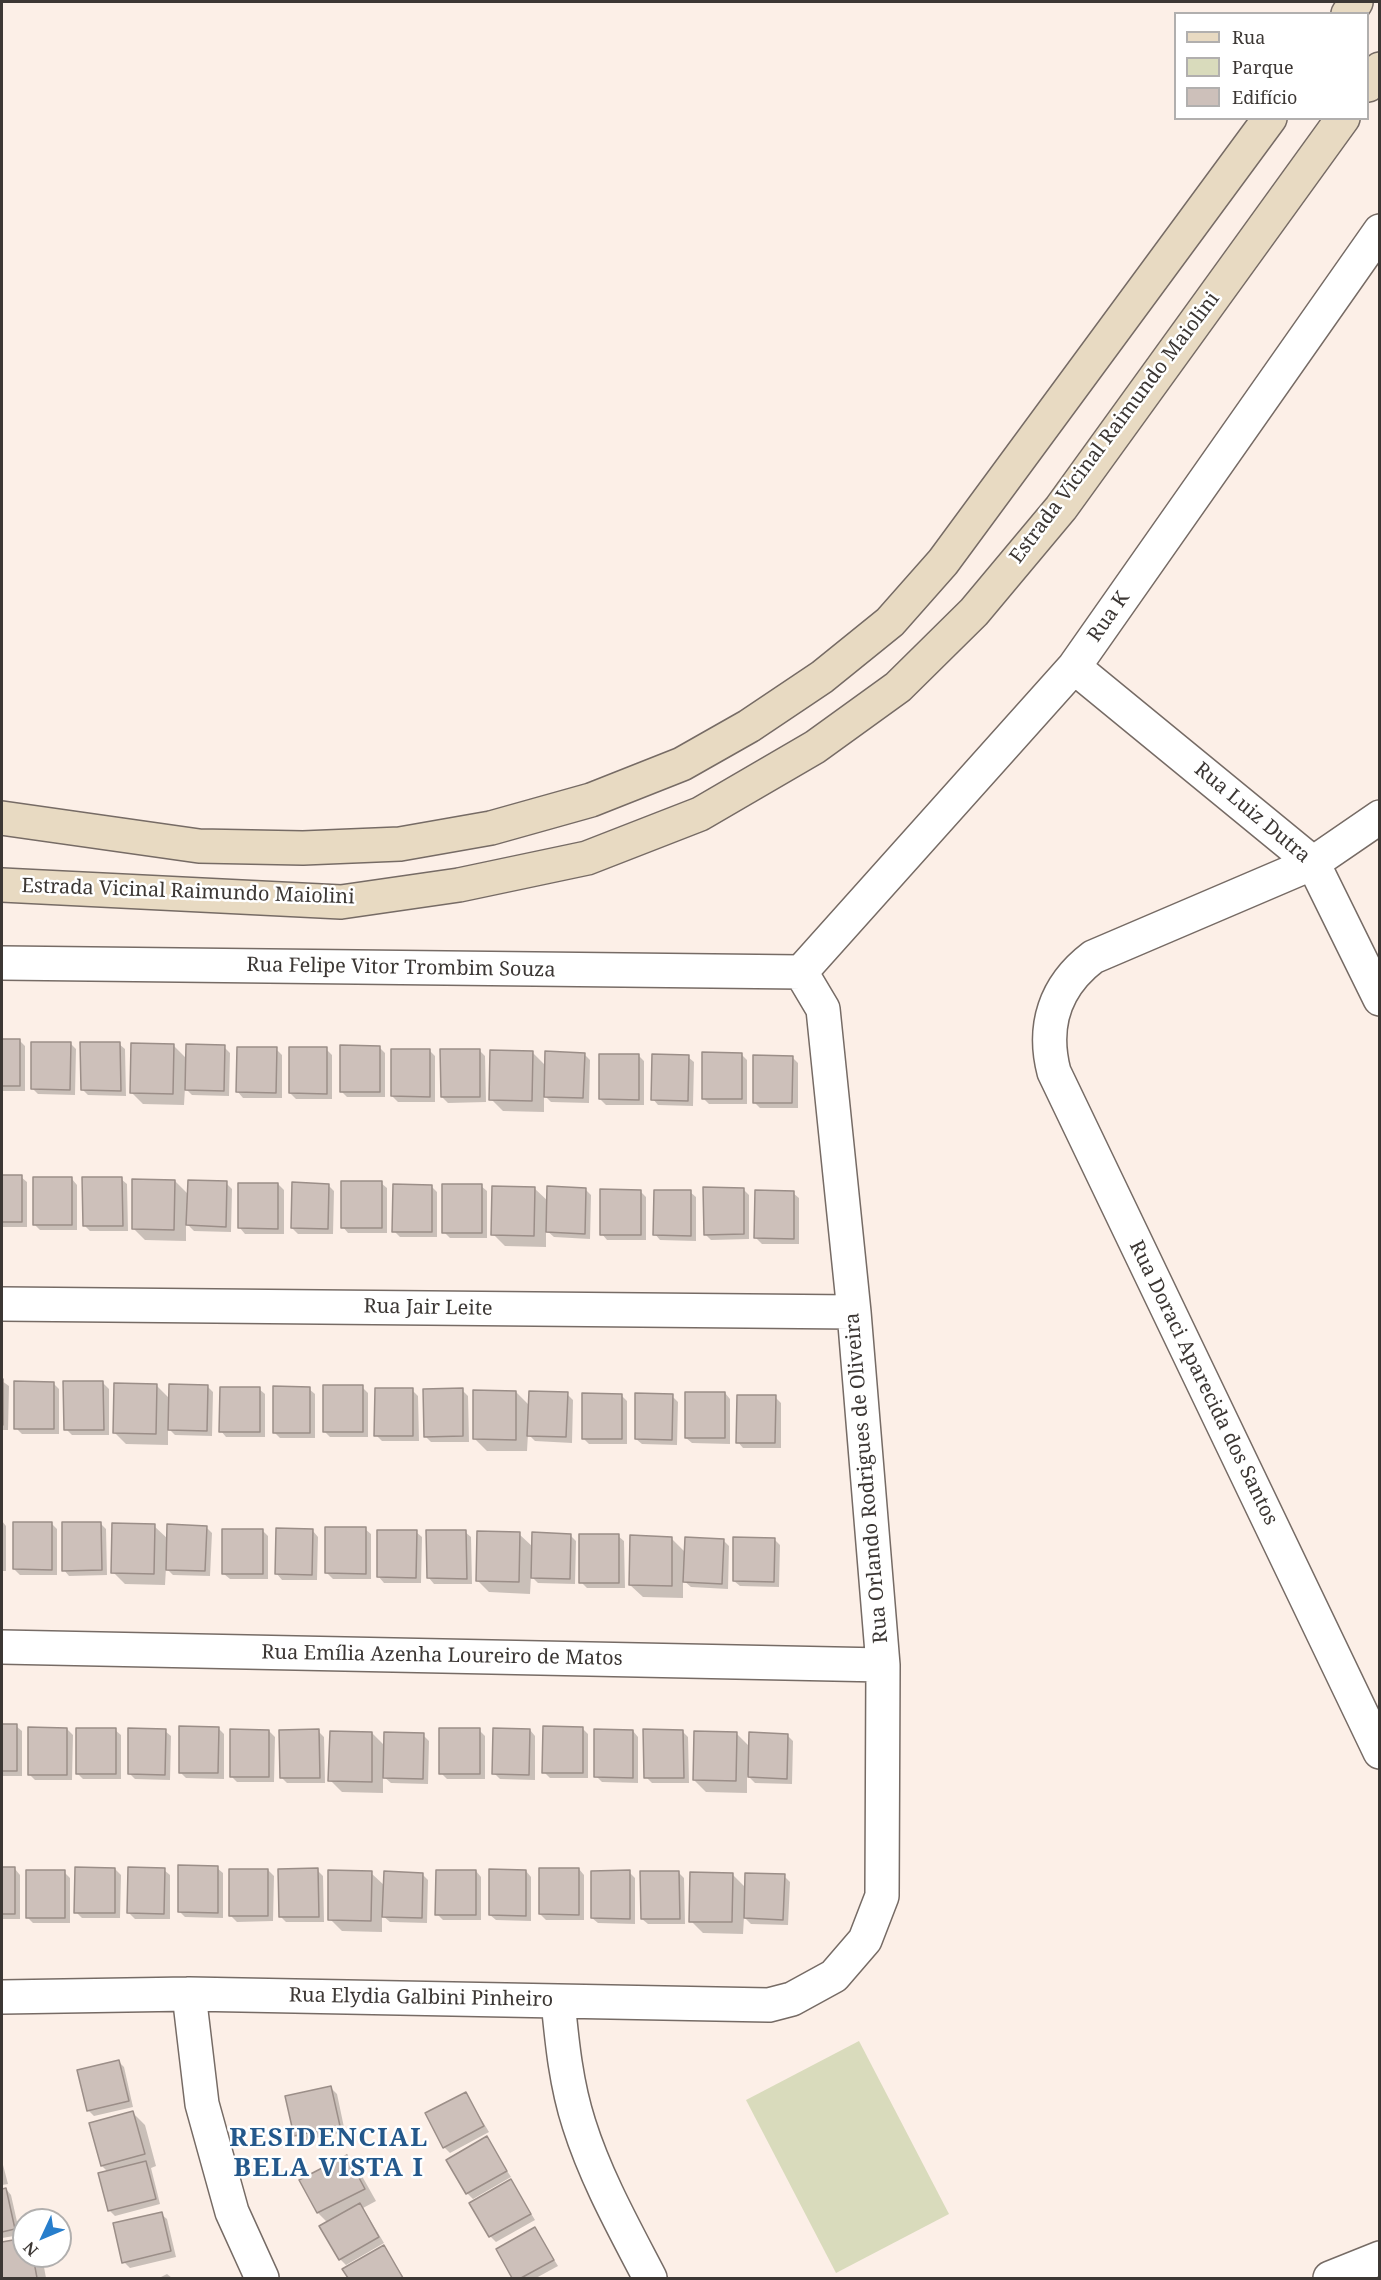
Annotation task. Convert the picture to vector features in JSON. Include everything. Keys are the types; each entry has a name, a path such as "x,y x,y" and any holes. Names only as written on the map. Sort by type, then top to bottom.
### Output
{"main road":[{"path":"1369,84 1380,69"},
{"path":"2,818 199,846 303,848 400,844 491,828 591,800 682,764 749,726 822,677 890,622 943,562 1269,120"},
{"name":"Estrada Vicinal Raimundo Maiolini","path":"2,885 341,902 459,885 587,858 700,814 815,747 898,687 974,612 1061,508 1342,120"}],"street":[{"name":"Rua K","path":"801,972 1074,667 1380,231"},
{"name":"Rua Luiz Dutra","path":"1074,667 1313,863 1380,999"},
{"path":"1313,863 1380,818"},
{"name":"Rua Doraci Aparecida dos Santos","path":"1313,863 1107,949 1080,967 1060,993 1054,1008 1049,1040 1054,1072 1380,1752"},
{"name":"Rua Felipe Vitor Trombim Souza","path":"2,963 801,972"},
{"name":"Rua Orlando Rodrigues de Oliveira","path":"801,972 823,1009 854,1312 883,1665 882,1896 865,1940 834,1976"},
{"name":"Rua Jair Leite","path":"2,1304 854,1312"},
{"name":"Rua Emília Azenha Loureiro de Matos","path":"2,1647 883,1665"},
{"name":"Rua Elydia Galbini Pinheiro","path":"2,1997 189,1994 769,2004 802,1994 834,1976"},
{"path":"189,1994 202,2104 232,2212 262,2278"},
{"path":"558,2001 564,2062 578,2122 600,2181 651,2278"},
{"path":"1330,2278 1380,2258"}],"green space":[{"path":"859,2041 949,2214 836,2273 746,2100"}],"building":[{"path":"2,1039 20,1039 20,1086 2,1086"},
{"path":"31,1042 71,1042 70,1090 31,1089"},
{"path":"80,1042 120,1042 121,1091 81,1090"},
{"path":"131,1043 174,1044 173,1094 130,1093"},
{"path":"186,1044 225,1045 224,1091 185,1090"},
{"path":"340,1045 380,1046 380,1092 340,1092"},
{"path":"237,1047 277,1047 276,1093 236,1092"},
{"path":"289,1047 327,1047 327,1094 289,1093"},
{"path":"391,1049 430,1049 430,1097 391,1096"},
{"path":"440,1049 480,1049 480,1097 441,1097"},
{"path":"490,1050 533,1051 532,1101 489,1100"},
{"path":"545,1051 585,1053 583,1098 544,1097"},
{"path":"702,1052 742,1053 742,1099 702,1099"},
{"path":"599,1054 639,1054 639,1100 599,1099"},
{"path":"652,1054 689,1055 688,1101 651,1100"},
{"path":"753,1055 793,1056 792,1103 753,1103"},
{"path":"2,1175 22,1175 22,1222 2,1222"},
{"path":"33,1177 72,1177 72,1225 33,1225"},
{"path":"82,1177 122,1177 123,1226 83,1226"},
{"path":"132,1179 175,1180 174,1230 132,1229"},
{"path":"188,1180 227,1181 226,1227 186,1225"},
{"path":"341,1181 382,1181 382,1228 341,1228"},
{"path":"292,1182 329,1184 328,1229 291,1228"},
{"path":"238,1183 278,1183 278,1229 238,1228"},
{"path":"393,1184 432,1185 432,1232 392,1232"},
{"path":"442,1184 482,1184 482,1233 442,1233"},
{"path":"492,1186 535,1187 534,1236 491,1235"},
{"path":"547,1186 586,1188 585,1234 546,1232"},
{"path":"703,1187 744,1188 744,1234 704,1235"},
{"path":"600,1189 641,1190 641,1235 600,1235"},
{"path":"654,1190 691,1190 691,1236 653,1235"},
{"path":"755,1190 794,1191 794,1239 754,1238"},
{"path":"3,1379 3,1425 2,1425"},
{"path":"14,1381 54,1382 54,1429 14,1429"},
{"path":"63,1381 103,1381 104,1430 64,1430"},
{"path":"114,1383 157,1384 156,1434 113,1433"},
{"path":"169,1384 208,1385 207,1431 168,1430"},
{"path":"323,1385 363,1385 363,1432 323,1432"},
{"path":"273,1386 310,1387 310,1433 273,1433"},
{"path":"220,1387 260,1387 260,1432 219,1432"},
{"path":"375,1388 413,1388 413,1436 374,1436"},
{"path":"463,1388 463,1436 424,1437 423,1389"},
{"path":"473,1390 516,1391 516,1440 473,1439"},
{"path":"529,1391 568,1392 566,1437 527,1436"},
{"path":"685,1392 725,1392 725,1438 685,1438"},
{"path":"582,1393 622,1394 622,1439 582,1439"},
{"path":"635,1393 673,1394 672,1440 635,1439"},
{"path":"737,1395 776,1395 775,1443 736,1443"},
{"path":"13,1522 52,1522 52,1570 13,1569"},
{"path":"62,1522 101,1522 102,1570 62,1571"},
{"path":"112,1523 155,1524 154,1574 111,1573"},
{"path":"167,1524 207,1526 205,1571 166,1570"},
{"path":"325,1527 366,1527 366,1574 325,1573"},
{"path":"276,1528 313,1529 312,1575 275,1574"},
{"path":"222,1529 263,1529 263,1574 222,1574"},
{"path":"377,1530 417,1530 416,1578 377,1577"},
{"path":"426,1530 466,1530 467,1579 427,1578"},
{"path":"477,1531 520,1532 519,1582 476,1581"},
{"path":"532,1532 571,1534 570,1579 531,1578"},
{"path":"579,1534 619,1534 619,1583 579,1583"},
{"path":"630,1535 672,1537 672,1586 629,1585"},
{"path":"685,1537 724,1539 722,1584 683,1582"},
{"path":"733,1537 775,1538 774,1582 733,1581"},
{"path":"2,1724 17,1724 17,1771 2,1771"},
{"path":"179,1726 219,1727 218,1773 179,1773"},
{"path":"543,1726 583,1727 583,1773 542,1773"},
{"path":"28,1727 67,1728 67,1775 28,1775"},
{"path":"76,1728 116,1728 116,1774 76,1774"},
{"path":"128,1728 166,1729 165,1775 128,1774"},
{"path":"439,1728 480,1728 480,1774 439,1774"},
{"path":"493,1728 530,1729 529,1775 492,1774"},
{"path":"230,1729 269,1730 269,1777 230,1777"},
{"path":"319,1729 320,1778 280,1778 279,1730"},
{"path":"594,1729 633,1730 633,1778 594,1777"},
{"path":"643,1729 683,1730 684,1778 644,1778"},
{"path":"330,1731 372,1732 372,1782 328,1781"},
{"path":"694,1731 737,1732 736,1781 693,1780"},
{"path":"384,1732 424,1733 423,1779 383,1778"},
{"path":"749,1732 788,1734 787,1779 748,1777"},
{"path":"178,1865 218,1866 218,1913 178,1912"},
{"path":"2,1867 15,1867 15,1914 2,1914"},
{"path":"75,1867 115,1868 115,1913 74,1913"},
{"path":"128,1867 165,1868 164,1914 127,1913"},
{"path":"318,1868 319,1917 279,1917 278,1869"},
{"path":"539,1868 579,1868 579,1915 539,1914"},
{"path":"229,1869 268,1869 268,1916 229,1916"},
{"path":"489,1869 526,1870 526,1916 489,1915"},
{"path":"26,1870 65,1870 65,1918 26,1918"},
{"path":"328,1870 372,1871 371,1921 328,1920"},
{"path":"436,1870 476,1870 476,1915 435,1915"},
{"path":"630,1870 630,1919 591,1918 591,1871"},
{"path":"384,1871 423,1873 422,1918 382,1917"},
{"path":"640,1871 679,1871 680,1919 641,1919"},
{"path":"690,1872 733,1873 732,1922 689,1922"},
{"path":"745,1873 785,1874 783,1920 744,1918"},
{"path":"119,2060 129,2101 87,2111 77,2070"},
{"path":"331,2086 340,2126 294,2136 285,2096"},
{"path":"466,2092 484,2126 443,2148 425,2113"},
{"path":"133,2111 145,2154 101,2166 89,2123"},
{"path":"487,2136 507,2171 466,2194 446,2160"},
{"path":"347,2155 365,2189 317,2213 299,2180"},
{"path":"146,2161 156,2199 108,2211 98,2173"},
{"path":"511,2179 531,2214 489,2237 469,2203"},
{"path":"6,2188 12,2215 12,2230 2,2232 2,2189"},
{"path":"360,2203 379,2237 339,2260 319,2226"},
{"path":"162,2212 171,2251 122,2263 113,2223"},
{"path":"535,2227 554,2260 521,2278 512,2278 496,2249"},
{"path":"12,2240 12,2268 35,2268 37,2278 2,2278 2,2242"},
{"path":"384,2245 403,2278 348,2278 342,2269"}],"district":[{"name":"RESIDENCIAL BELA VISTA I","path":"329,2154"}]}
